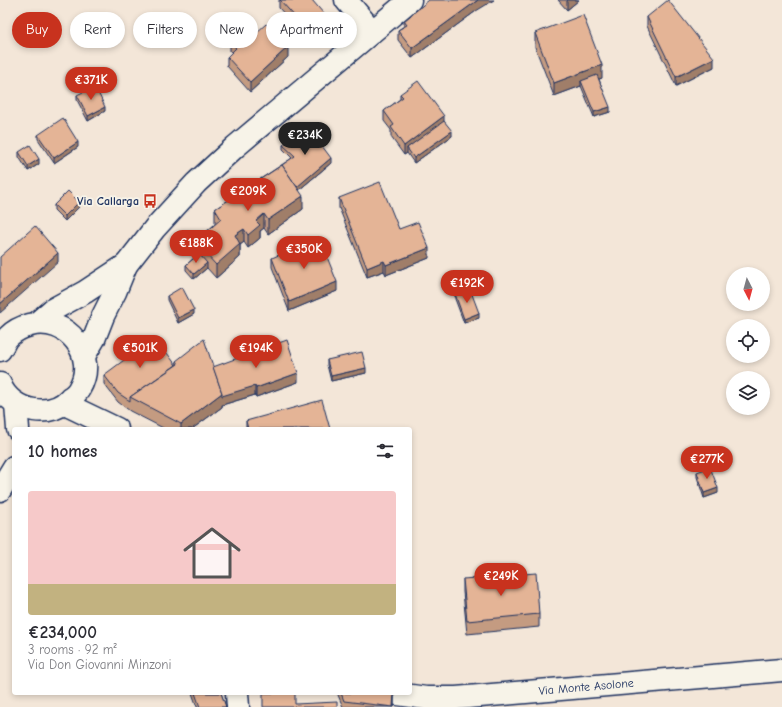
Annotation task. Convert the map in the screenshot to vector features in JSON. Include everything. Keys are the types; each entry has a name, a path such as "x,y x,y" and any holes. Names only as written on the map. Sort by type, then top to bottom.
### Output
{"street":[{"path":"346,0 372,31"},
{"path":"84,356 94,339 126,265 155,228 196,183 235,147 410,0"},
{"path":"37,323 52,310 85,292 126,265"},
{"path":"0,350 8,337 22,327 37,323 53,324 67,331 77,342 84,356 85,368 83,380 42,427"},
{"path":"4,391 27,409 40,411 65,401"},
{"path":"4,391 17,427"},
{"path":"65,401 113,427"},
{"path":"0,490 12,470"},
{"name":"Via Monte Asolone","path":"405,695 426,698 456,698 782,670"},
{"path":"237,695 238,707"}],"building":[{"path":"280,0 312,0 322,12 291,12"},
{"path":"429,0 478,0 412,48 398,30 407,25 404,21"},
{"path":"668,0 714,58 676,77 647,17"},
{"path":"583,15 602,65 554,83 535,33"},
{"path":"266,24 266,48 287,48 250,82 227,57 236,48 258,48 258,31"},
{"path":"597,75 610,107 594,112 581,81"},
{"path":"418,81 444,116 404,146 391,127 394,125 384,111 403,97 400,94"},
{"path":"95,86 105,107 88,116 77,95"},
{"path":"63,118 78,142 54,158 38,135"},
{"path":"444,121 452,131 414,158 407,148"},
{"path":"307,126 331,158 297,187 282,165 295,156 283,145"},
{"path":"30,145 39,159 28,166 19,152"},
{"path":"282,165 303,196 268,220 264,214 256,221 260,225 248,235 244,229 235,235 240,244 216,265 195,242 221,219 215,209"},
{"path":"380,182 399,229 418,222 429,248 386,265 384,261 367,268 339,198"},
{"path":"68,191 79,202 65,216 54,205"},
{"path":"35,226 58,253 0,304 0,257"},
{"path":"319,237 337,282 289,302 272,258"},
{"path":"199,254 207,263 194,274 186,265"},
{"path":"182,287 194,310 178,318 167,296"},
{"path":"470,289 479,313 464,319 455,294"},
{"path":"155,337 176,365 130,397 130,401 118,393 104,375"},
{"path":"204,339 222,393 181,424 130,397 178,364 176,361"},
{"path":"287,340 298,373 256,388 255,386 222,396 213,367"},
{"path":"362,352 366,368 331,376 327,360"},
{"path":"322,400 329,427 248,427 246,421"},
{"path":"710,467 718,488 704,493 697,472"},
{"path":"536,573 539,614 467,621 463,579"},
{"path":"196,695 222,695 226,707 200,707"},
{"path":"263,695 295,695 295,704 337,702 337,707 263,707"},
{"path":"342,695 394,695 393,707 344,701"}],"place":[{"name":"Via Callarga","path":"150,201"}]}
